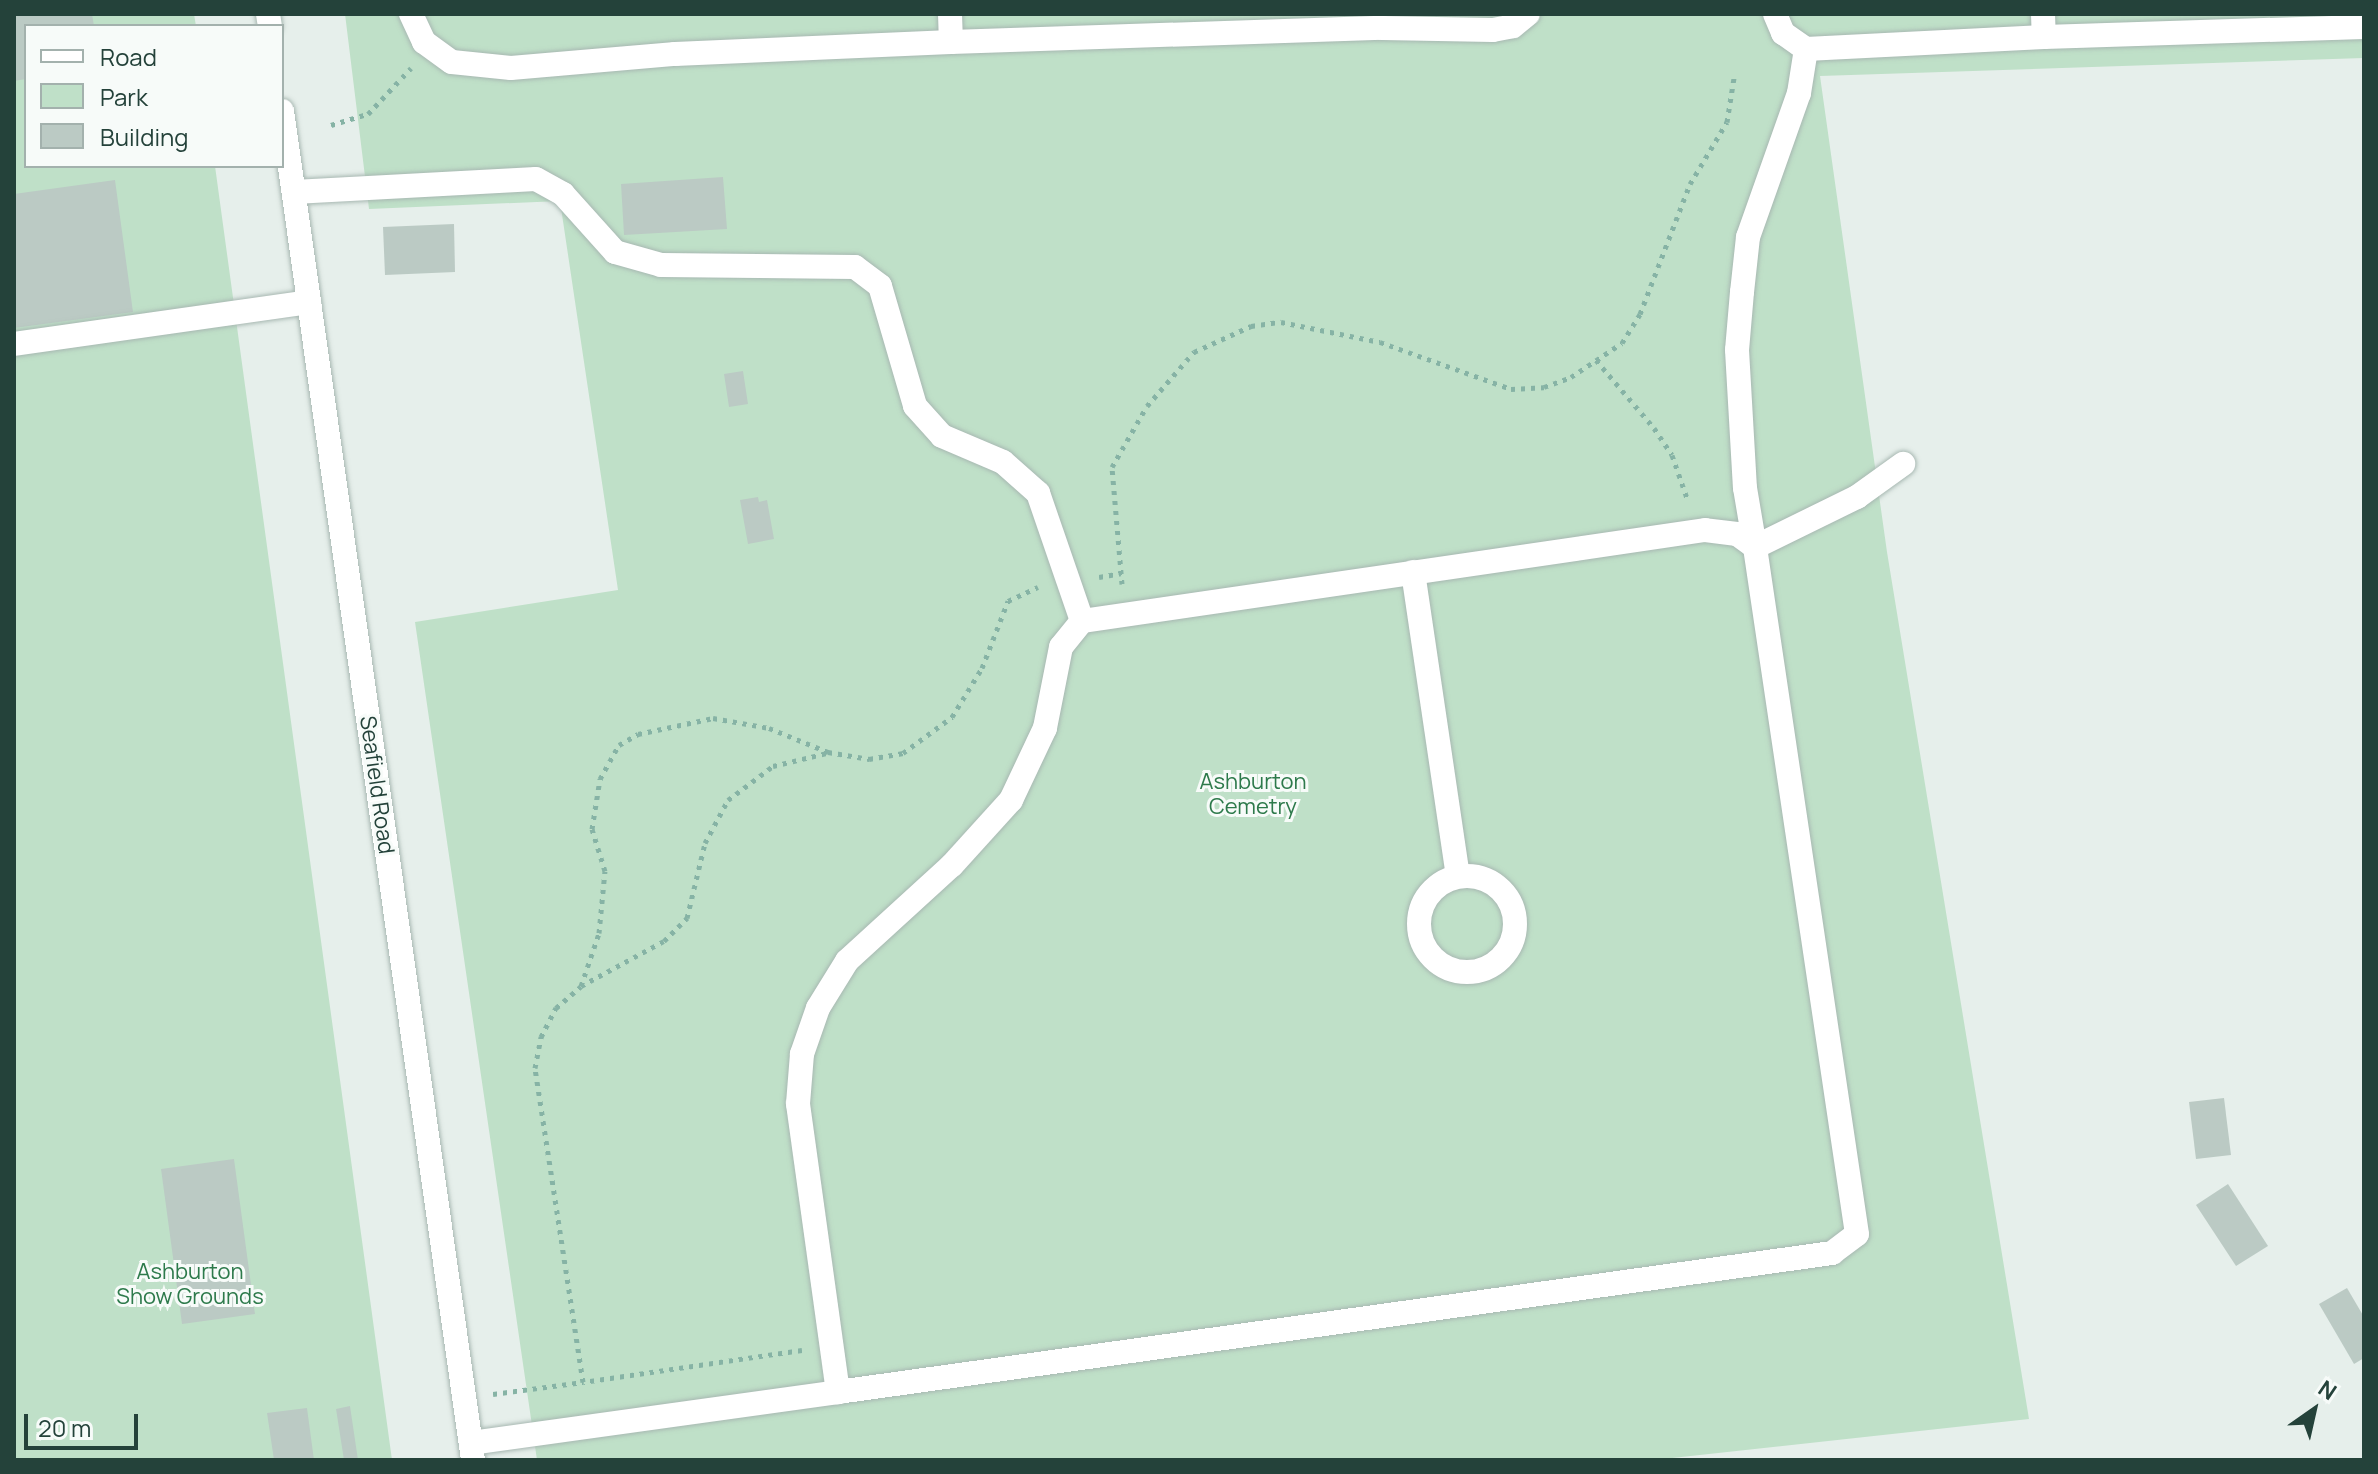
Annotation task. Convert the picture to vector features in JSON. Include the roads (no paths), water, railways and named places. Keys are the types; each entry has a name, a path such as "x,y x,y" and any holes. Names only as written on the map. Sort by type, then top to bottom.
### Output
{"street":[{"path":"411,14 424,42 452,62 511,68 675,54 951,42 1382,28 1493,30 1513,26 1528,14"},
{"path":"950,14 951,42"},
{"path":"1775,14 1783,33 1806,49 2043,26 2364,27"},
{"path":"472,1452 838,1392 1832,1253 1857,1234 1745,488 1737,350 1748,237 1799,93 1806,49"},
{"name":"Seafield Road","path":"284,124 472,1452"},
{"path":"294,192 536,179 563,194 615,252 661,265 855,267 880,286 915,406 942,436 1003,462 1038,493 1058,530 1069,582 1082,621"},
{"path":"14,344 309,302"},
{"path":"1755,547 1857,497 1903,464"},
{"path":"838,1392 798,1104 802,1054 818,1008 847,961 952,865 1011,800 1045,728 1061,647 1082,621 1695,532 1737,534 1755,547"},
{"path":"1413,572 1458,876"},
{"path":"1458,876 1490,881 1512,905 1513,938 1494,964 1479,970 1447,968 1424,947 1419,933 1423,903 1443,881 1458,876"}],"park label":[{"name":"Ashburton Cemetry","path":"1253,794"},
{"name":"Ashburton Show Grounds","path":"190,1284"}]}
